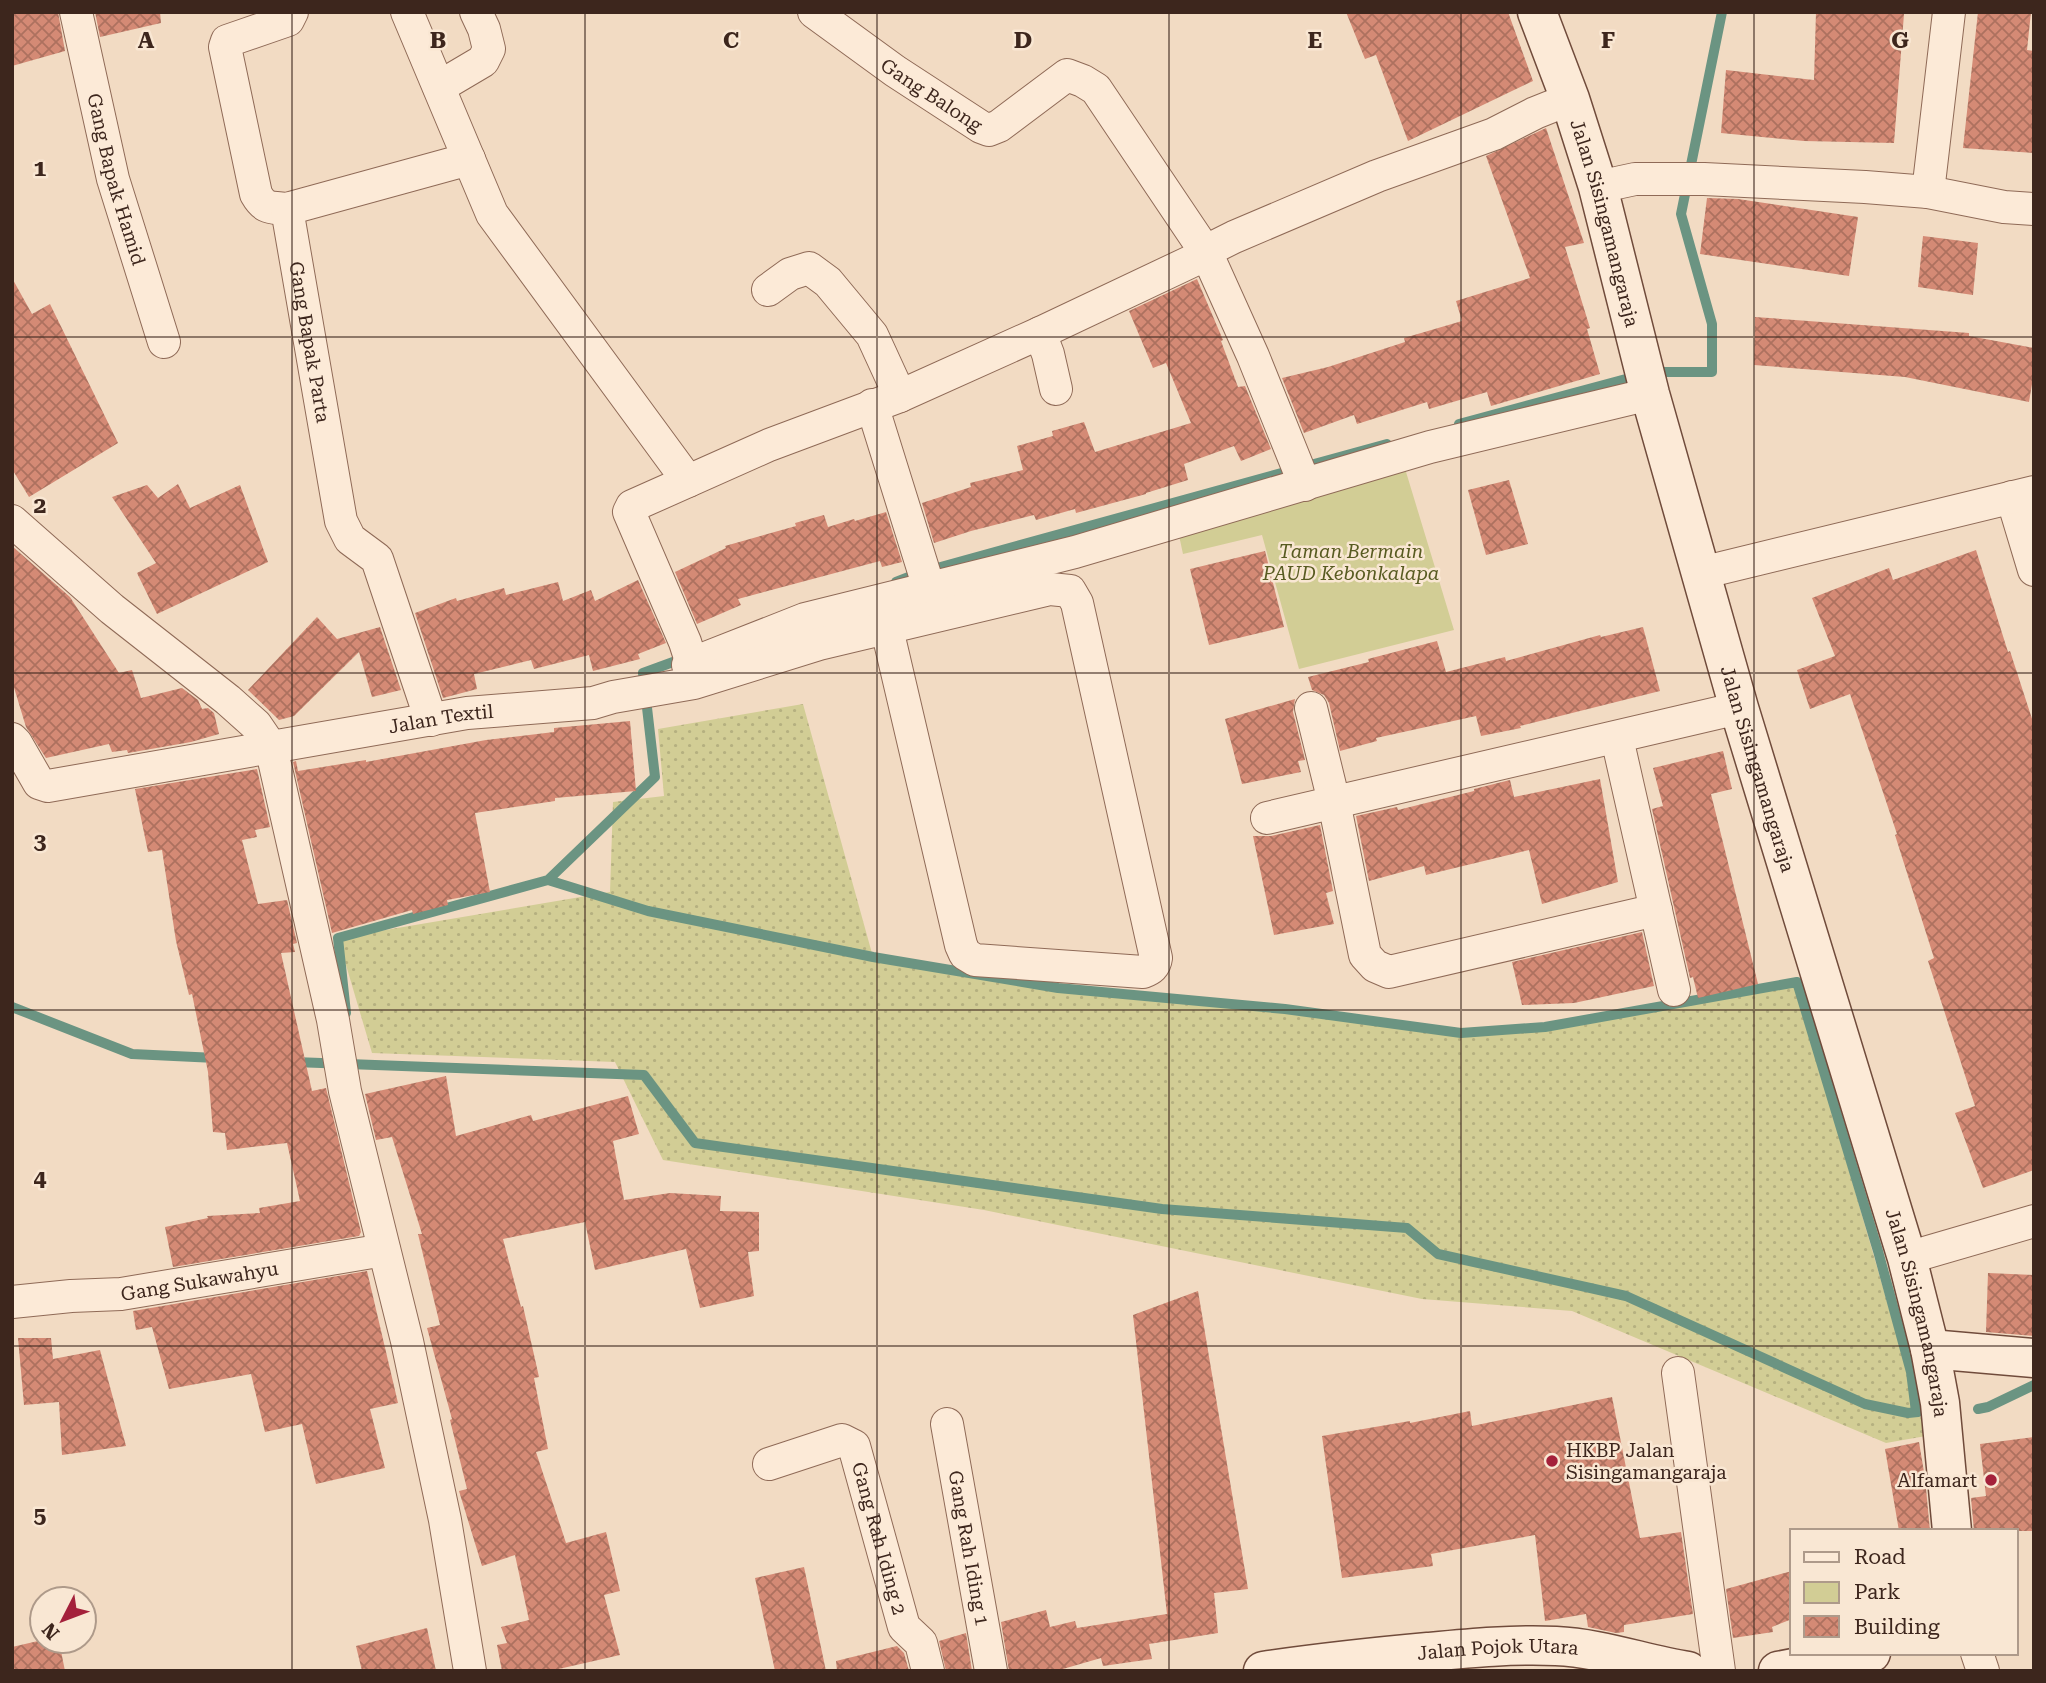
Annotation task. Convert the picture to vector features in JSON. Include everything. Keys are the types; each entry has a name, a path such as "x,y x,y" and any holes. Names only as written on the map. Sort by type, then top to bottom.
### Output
{"main road":[{"name":"Jalan Sisingamangaraja","path":"1537,12 1570,99 1598,187 1646,377 1740,708 1907,1258 1930,1349 1940,1403 1952,1529"},
{"path":"1930,1349 2034,1358"},
{"name":"Jalan Pojok Utara","path":"1263,1671 1334,1660 1497,1646 1559,1646 1688,1671"},
{"path":"1778,1671 1861,1655"}],"street":[{"name":"Gang Bapak Hamid","path":"76,12 113,179 164,342"},
{"path":"292,12 288,20 227,41 225,47 256,194 261,204 265,207 287,209 469,159"},
{"path":"407,12 492,214 688,481"},
{"path":"439,87 483,61 489,49 476,12"},
{"name":"Gang Balong","path":"814,12 895,71 989,130 999,127 1067,75 1096,89 1207,254"},
{"path":"1928,192 1949,12"},
{"path":"692,664 629,512 632,506 769,445 886,401 1041,333 1207,254 1234,237 1414,161 1494,134 1570,99"},
{"path":"1598,187 1635,179 1704,179 1866,187 1928,192 2004,207 2034,209"},
{"name":"Gang Bapak Parta","path":"287,209 341,521 350,539 377,559 431,720"},
{"path":"1207,254 1253,356 1305,485"},
{"path":"768,290 790,274 809,268 828,282 872,335 929,588"},
{"path":"1041,333 1056,389"},
{"path":"613,697 639,683 805,619 1075,552 1430,447 1646,377"},
{"path":"1702,573 2023,495 2034,570"},
{"path":"12,521 112,609 228,700 256,725 271,747 333,1020 345,1091 407,1340 445,1520 470,1671"},
{"path":"613,697 694,683 819,644 1051,589 1070,591 1077,603 1156,958 1151,969 1143,972 975,960 965,954 887,629"},
{"name":"Jalan Textil","path":"12,739 38,783 48,786 467,713 593,704 613,697"},
{"path":"1311,708 1334,802 1365,956 1375,966 1389,972 1656,911"},
{"path":"1267,818 1740,708"},
{"path":"1617,738 1674,990"},
{"path":"1907,1258 2034,1221"},
{"name":"Gang Sukawahyu","path":"12,1302 121,1294 384,1250"},
{"path":"1678,1373 1718,1671"},
{"name":"Gang Rah Iding 1","path":"947,1424 991,1671"},
{"name":"Gang Rah Iding 2","path":"769,1464 842,1440 854,1446 904,1627 921,1643 928,1671"}],"green space":[{"name":"Taman Bermain PAUD Kebonkalapa","path":"1403,462 1454,630 1299,669 1262,535 1183,554 1177,526"},
{"path":"803,704 873,957 1058,988 1285,1009 1461,1033 1545,1027 1795,984 1926,1436 1886,1443 1572,1311 1422,1299 984,1210 663,1160 615,1062 372,1053 338,938 610,892 613,802 664,796 658,729"}],"building":[{"path":"12,12 58,12 65,51 12,66"},
{"path":"95,12 160,12 161,23 100,37"},
{"path":"1346,12 1508,12 1533,81 1408,141 1376,55 1365,59"},
{"path":"1816,12 1904,14 1894,143 1804,141 1721,133 1726,70 1814,80"},
{"path":"1978,12 2031,12 2027,50 2034,51 2034,153 1963,148"},
{"path":"1546,128 1584,243 1565,247 1590,328 1587,329 1600,374 1491,406 1487,392 1429,409 1427,402 1357,424 1354,415 1304,433 1282,378 1328,367 1405,342 1404,338 1462,321 1456,301 1530,278 1486,156"},
{"path":"1707,198 1738,199 1858,217 1849,276 1700,254"},
{"path":"1923,236 1978,243 1973,295 1918,287"},
{"path":"12,278 32,314 50,304 118,443 29,497 12,469"},
{"path":"1197,279 1223,340 1221,341 1238,387 1245,386 1271,449 1241,461 1234,446 1184,464 1188,480 1146,494 1076,513 1075,509 1036,520 1034,515 934,543 922,503 971,487 970,483 1023,470 1017,446 1053,436 1052,431 1084,422 1095,452 1191,423 1166,363 1153,368 1129,311"},
{"path":"1755,317 1969,333 1969,336 2034,348 2034,372 2029,402 1905,377 1754,365"},
{"path":"1509,480 1528,544 1486,555 1468,490"},
{"path":"178,484 190,508 240,485 268,562 157,614 137,573 156,563 112,497 147,485 158,498"},
{"path":"886,512 902,562 882,567 880,561 738,599 741,605 697,624 675,572 726,548 725,546 796,526 795,523 824,515 828,527"},
{"path":"12,546 70,597 119,673 132,670 141,698 182,688 198,700 202,709 208,708 214,713 219,734 191,742 128,753 127,750 112,752 109,744 46,758 26,727 12,681"},
{"path":"1976,550 2034,725 2034,1170 1983,1188 1955,1113 1975,1106 1928,961 1934,958 1895,835 1897,834 1850,694 1810,709 1797,670 1835,656 1812,598 1889,568 1893,580"},
{"path":"1265,551 1284,627 1209,645 1190,569"},
{"path":"638,580 666,643 638,654 640,659 593,671 589,655 534,669 531,660 474,674 477,689 443,698 415,613 456,598 457,601 504,588 506,595 558,582 563,601 591,590 595,601"},
{"path":"317,617 337,639 380,627 401,690 372,697 359,652 294,716 279,720 248,690"},
{"path":"1643,627 1660,691 1481,736 1476,716 1376,738 1377,741 1340,751 1329,703 1324,695 1312,690 1308,677 1437,641 1446,672 1505,657 1506,661 1600,635 1601,637"},
{"path":"1295,699 1293,712 1305,760 1298,761 1301,772 1242,784 1225,719"},
{"path":"630,721 636,791 555,798 555,801 475,813 490,892 447,900 448,905 413,914 412,910 332,933 293,762 296,761 298,771 366,762 486,740 554,732 554,728"},
{"path":"1723,751 1732,789 1711,794 1758,984 1698,998 1693,977 1690,978 1652,809 1663,806 1653,768"},
{"path":"257,769 270,827 255,830 257,837 242,840 258,904 287,900 297,943 293,944 295,952 281,953 312,1091 326,1088 361,1232 359,1236 173,1267 165,1227 208,1218 207,1216 260,1213 259,1208 300,1201 287,1143 227,1150 225,1133 213,1132 208,1072 192,994 189,995 176,941 162,850 148,852 135,789"},
{"path":"1600,779 1618,882 1542,904 1529,850 1426,875 1424,866 1369,881 1356,816 1397,807 1398,810 1510,780 1514,797"},
{"path":"1320,825 1333,891 1326,893 1334,924 1274,935 1253,836 1271,836"},
{"path":"1642,932 1654,986 1574,1003 1522,1005 1512,962"},
{"path":"446,1076 456,1136 531,1115 533,1121 628,1096 639,1134 613,1141 624,1200 670,1193 721,1196 720,1211 759,1212 759,1251 748,1252 754,1296 700,1308 686,1249 595,1270 585,1222 503,1239 521,1307 523,1306 539,1377 534,1378 548,1449 536,1452 566,1543 606,1532 620,1591 604,1595 620,1655 550,1671 502,1671 497,1645 507,1643 501,1627 529,1620 515,1555 482,1566 459,1491 467,1489 450,1420 452,1419 427,1328 440,1325 418,1234 422,1234 392,1137 376,1140 365,1094"},
{"path":"367,1271 398,1403 370,1409 385,1468 316,1484 302,1424 265,1432 251,1374 169,1389 152,1327 136,1330 133,1311"},
{"path":"1988,1273 2034,1275 2034,1336 1986,1332"},
{"path":"1198,1291 1248,1589 1214,1593 1218,1633 1149,1644 1152,1659 1103,1666 1101,1658 1056,1671 1009,1671 1001,1622 1046,1610 1050,1627 1075,1621 1077,1628 1167,1614 1133,1315"},
{"path":"18,1338 51,1338 53,1359 100,1350 126,1446 62,1455 59,1402 24,1405"},
{"path":"1612,1397 1640,1538 1681,1532 1693,1614 1624,1625 1624,1632 1616,1633 1588,1627 1586,1614 1545,1621 1535,1535 1431,1554 1433,1566 1342,1578 1322,1436 1470,1411 1472,1426"},
{"path":"2034,1437 2034,1531 1974,1529 1971,1498 1986,1496 1980,1444"},
{"path":"1919,1442 1930,1529 1899,1529 1885,1449"},
{"path":"804,1567 826,1671 775,1671 755,1578"},
{"path":"1790,1572 1790,1620 1772,1627 1773,1632 1733,1638 1726,1589"},
{"path":"427,1628 436,1671 362,1671 356,1646"},
{"path":"966,1633 972,1671 946,1671 939,1641"},
{"path":"28,1643 28,1655 62,1655 65,1671 12,1671 12,1647"},
{"path":"897,1646 904,1653 909,1671 837,1671 836,1661"}],"waterway":[{"path":"1651,372 1712,372 1712,324 1681,214 1722,12"},
{"path":"1459,424 1637,376"},
{"path":"896,582 919,573 1387,444"},
{"path":"548,880 655,777 643,673 684,658"},
{"path":"346,1013 338,938 548,880 648,911 873,957 1058,988 1285,1009 1461,1033 1545,1027 1797,982 1878,1251 1911,1372 1916,1412"},
{"path":"12,1007 132,1054 216,1058"},
{"path":"294,1062 644,1075 695,1143 1162,1209 1407,1228 1438,1254 1626,1296 1865,1404 1908,1413 1918,1412"},
{"path":"1978,1409 1988,1407 2034,1385"}],"place":[{"name":"HKBP Jalan Sisingamangaraja","path":"1552,1461"},
{"name":"Alfamart","path":"1991,1480"}]}
